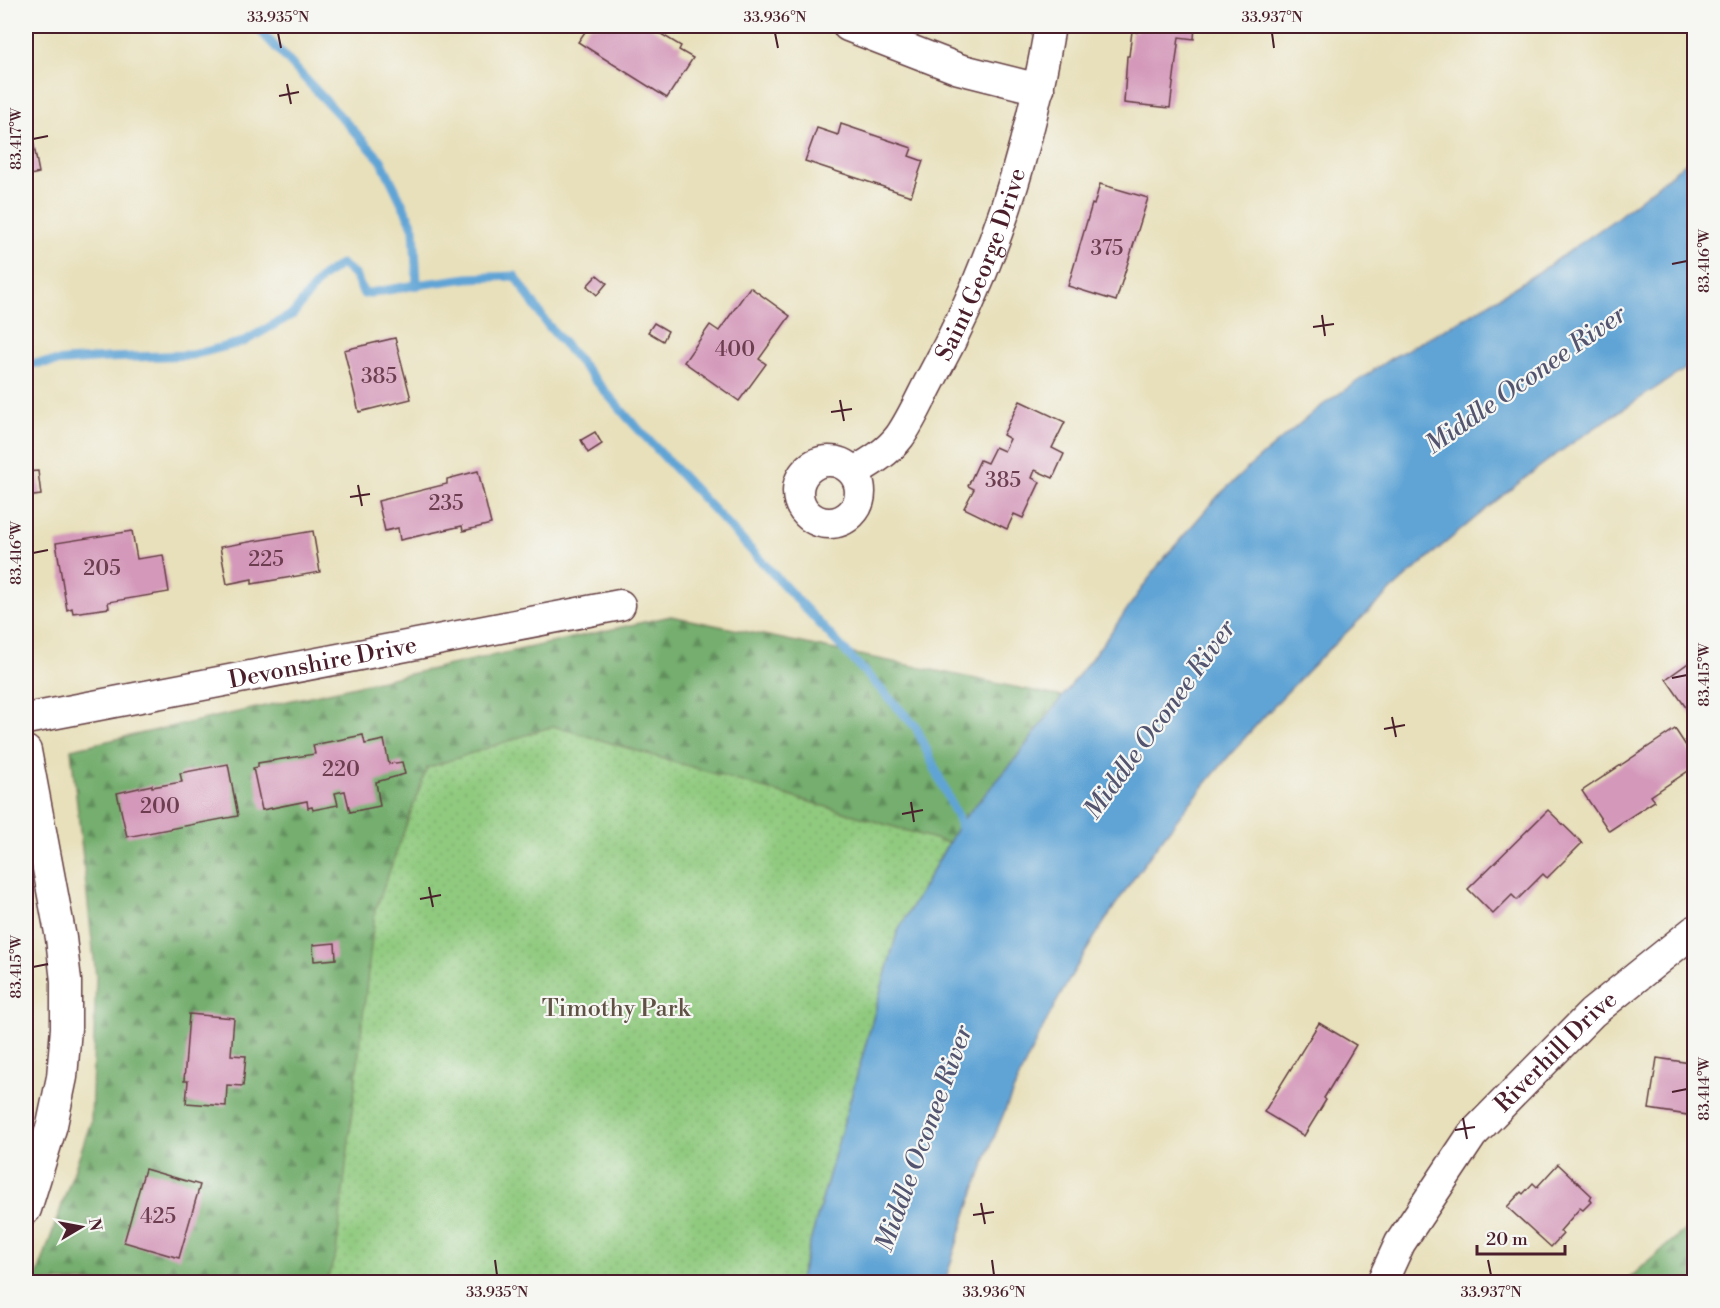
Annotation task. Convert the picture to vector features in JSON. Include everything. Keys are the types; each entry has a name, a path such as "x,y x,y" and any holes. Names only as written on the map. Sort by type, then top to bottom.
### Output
{"street":[{"path":"848,26 959,69 1039,89"},
{"name":"Saint George Drive","path":"854,472 880,457 900,436 956,334 1013,190 1039,89 1050,26"},
{"name":"Devonshire Drive","path":"26,719 620,605"},
{"path":"26,751 61,938 66,981 66,1028 62,1077 52,1125 26,1209"},
{"name":"Riverhill Drive","path":"1382,1282 1400,1243 1472,1135 1592,1013 1695,931"}],"green space":[{"path":"671,616 1063,697 1013,762 897,933 799,1282 35,1282 91,1122 96,977 71,749"},
{"name":"Timothy Park","path":"553,726 948,843 897,933 799,1282 326,1282 336,1254 375,911 427,768"},
{"path":"1694,1222 1694,1282 1625,1282"}],"water":[{"name":"Middle Oconee River","path":"1694,156 1694,363 1560,452 1470,522 1334,644 1270,710 1210,779 1153,851 1102,926 1055,1005 1006,1106 967,1211 945,1282 799,1282 897,933 960,823 1013,762 1160,563 1218,496 1317,409 1390,359 1467,317 1542,270 1614,220"}],"building":[{"path":"589,26 648,26 681,46 679,50 693,58 667,98 578,42"},
{"path":"1137,26 1195,26 1194,39 1179,37 1170,108 1124,103 1127,56 1129,56 1132,31 1137,32"},
{"path":"28,114 39,173 26,176 26,115"},
{"path":"841,124 912,148 909,156 923,161 911,196 805,161 817,128 838,135"},
{"path":"1100,184 1148,198 1116,301 1068,286"},
{"path":"597,275 607,283 597,295 587,286"},
{"path":"750,287 790,316 759,359 766,364 739,401 684,362 710,325 719,331"},
{"path":"654,323 668,331 663,341 648,332"},
{"path":"395,338 411,399 359,412 344,350"},
{"path":"1020,401 1065,422 1052,448 1064,454 1053,478 1035,470 1032,478 1040,482 1023,518 1014,514 1007,529 964,508 974,489 968,486 980,460 987,463 995,447 1004,451 1010,439 1003,435"},
{"path":"595,432 602,444 588,453 581,440"},
{"path":"38,471 41,495 26,497 26,472"},
{"path":"478,471 491,524 463,531 462,526 400,540 398,528 385,531 378,501 447,484 447,479"},
{"path":"132,531 137,559 163,555 169,592 108,602 109,608 73,613 72,608 67,610 56,543"},
{"path":"313,531 320,572 252,584 252,579 227,584 220,547"},
{"path":"1694,659 1694,719 1666,679"},
{"path":"1675,729 1694,758 1694,767 1651,796 1655,801 1609,831 1582,791"},
{"path":"363,735 365,744 384,740 389,764 402,762 405,774 376,782 380,806 350,812 345,791 335,793 338,805 313,810 312,807 308,808 307,801 262,810 253,768 258,767 258,763 315,754 313,745"},
{"path":"228,764 238,816 127,837 117,793 152,785 152,787 182,782 180,773"},
{"path":"1548,810 1582,843 1547,878 1543,874 1517,900 1512,895 1493,914 1468,889"},
{"path":"335,943 336,959 314,961 313,945"},
{"path":"189,1014 234,1018 231,1055 246,1056 243,1086 227,1085 226,1106 186,1103 188,1081 184,1081"},
{"path":"1319,1023 1356,1045 1304,1136 1264,1112"},
{"path":"1657,1058 1690,1063 1690,1068 1694,1069 1694,1116 1649,1109"},
{"path":"1558,1164 1592,1196 1589,1199 1591,1202 1583,1210 1580,1208 1560,1231 1563,1234 1551,1247 1507,1207 1533,1183 1537,1187"},
{"path":"145,1169 200,1185 179,1258 124,1242"}],"waterway":[{"path":"256,26 381,160 414,228 417,285 468,278 515,276 547,324 629,419 916,727 960,823 962,833"},
{"path":"26,364 192,355 243,342 293,314 321,278 341,264 355,275 364,294 417,285"}]}
